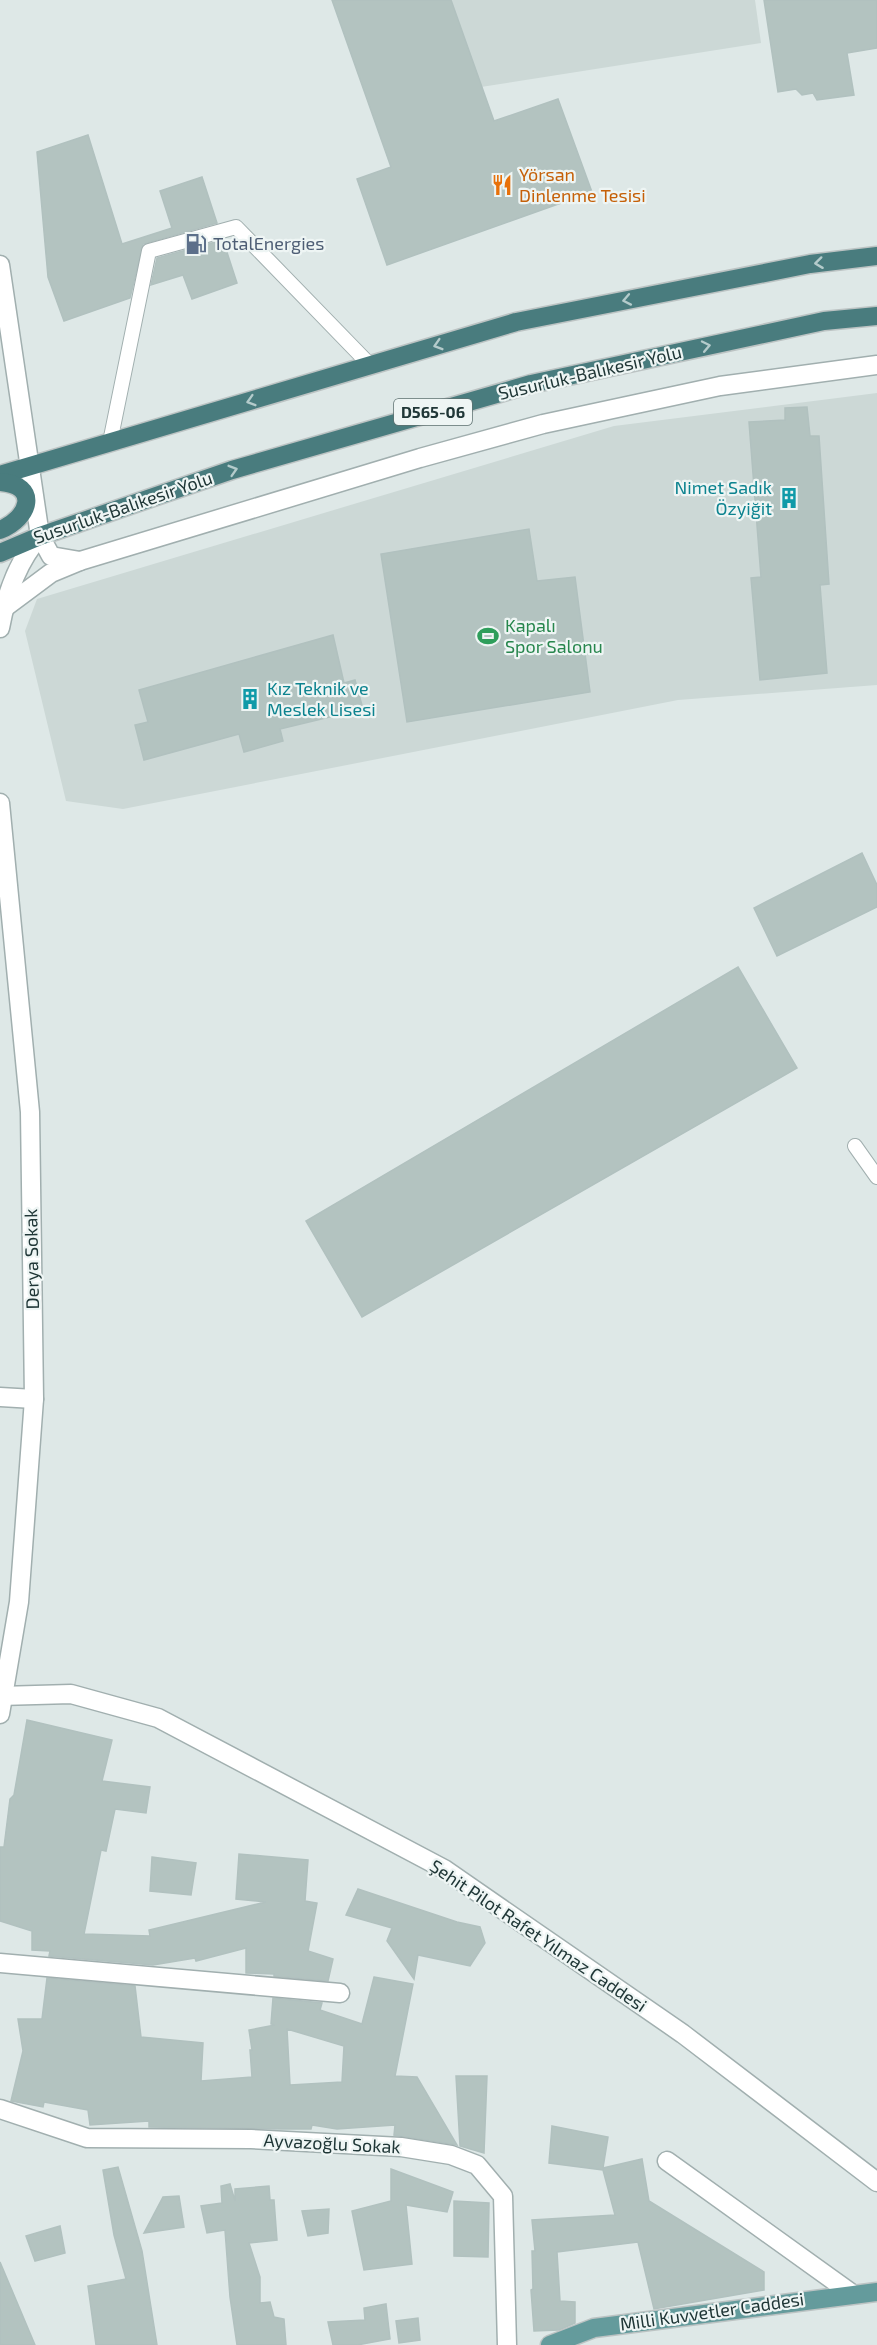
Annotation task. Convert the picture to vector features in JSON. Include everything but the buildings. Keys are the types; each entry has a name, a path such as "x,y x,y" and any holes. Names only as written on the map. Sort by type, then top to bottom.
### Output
{"highway":[{"path":"0,475 516,322 810,264 877,256"},
{"name":"Susurluk-Balıkesir Yolu","path":"0,553 40,536 232,470 531,384 824,321 877,316"},
{"path":"0,482 10,483 19,488 27,501 25,511 19,520 0,530"}],"main road":[{"name":"Milli Kuvvetler Caddesi","path":"550,2345 594,2328 851,2293 877,2292"}],"street":[{"path":"0,266 40,536 51,556 80,561"},
{"path":"4,608 51,573 80,561 420,458 543,424 720,386 877,365"},
{"path":"0,628 4,608 26,552 40,536"},
{"name":"Derya Sokak","path":"0,803 30,1112 34,1399 19,1602 0,1714"},
{"path":"0,1397 34,1399"},
{"name":"Şehit Pilot Rafet Yılmaz Caddesi","path":"2,1696 72,1694 158,1718 444,1869 683,2034 877,2182"},
{"path":"0,1963 340,1993"},
{"name":"Ayvazoğlu Sokak","path":"0,2109 87,2138 251,2139 401,2147 451,2155 477,2165 503,2196 507,2345"},
{"path":"667,2161 851,2293"}],"lane":[{"path":"110,442 149,251 236,227 370,365"},
{"path":"855,1146 877,1177"}],"shaded area":[{"path":"451,0 755,0 761,43 481,87"},
{"path":"877,393 877,685 678,700 123,809 66,801 25,631 37,599 614,426"}],"place":[{"name":"Yörsan Dinlenme Tesisi","path":"502,185"},
{"name":"TotalEnergies","path":"196,244"},
{"name":"Nimet Sadık Özyiğit","path":"789,498"},
{"name":"Kapalı Spor Salonu","path":"488,636"},
{"name":"Kız Teknik ve Meslek Lisesi","path":"250,699"}]}
